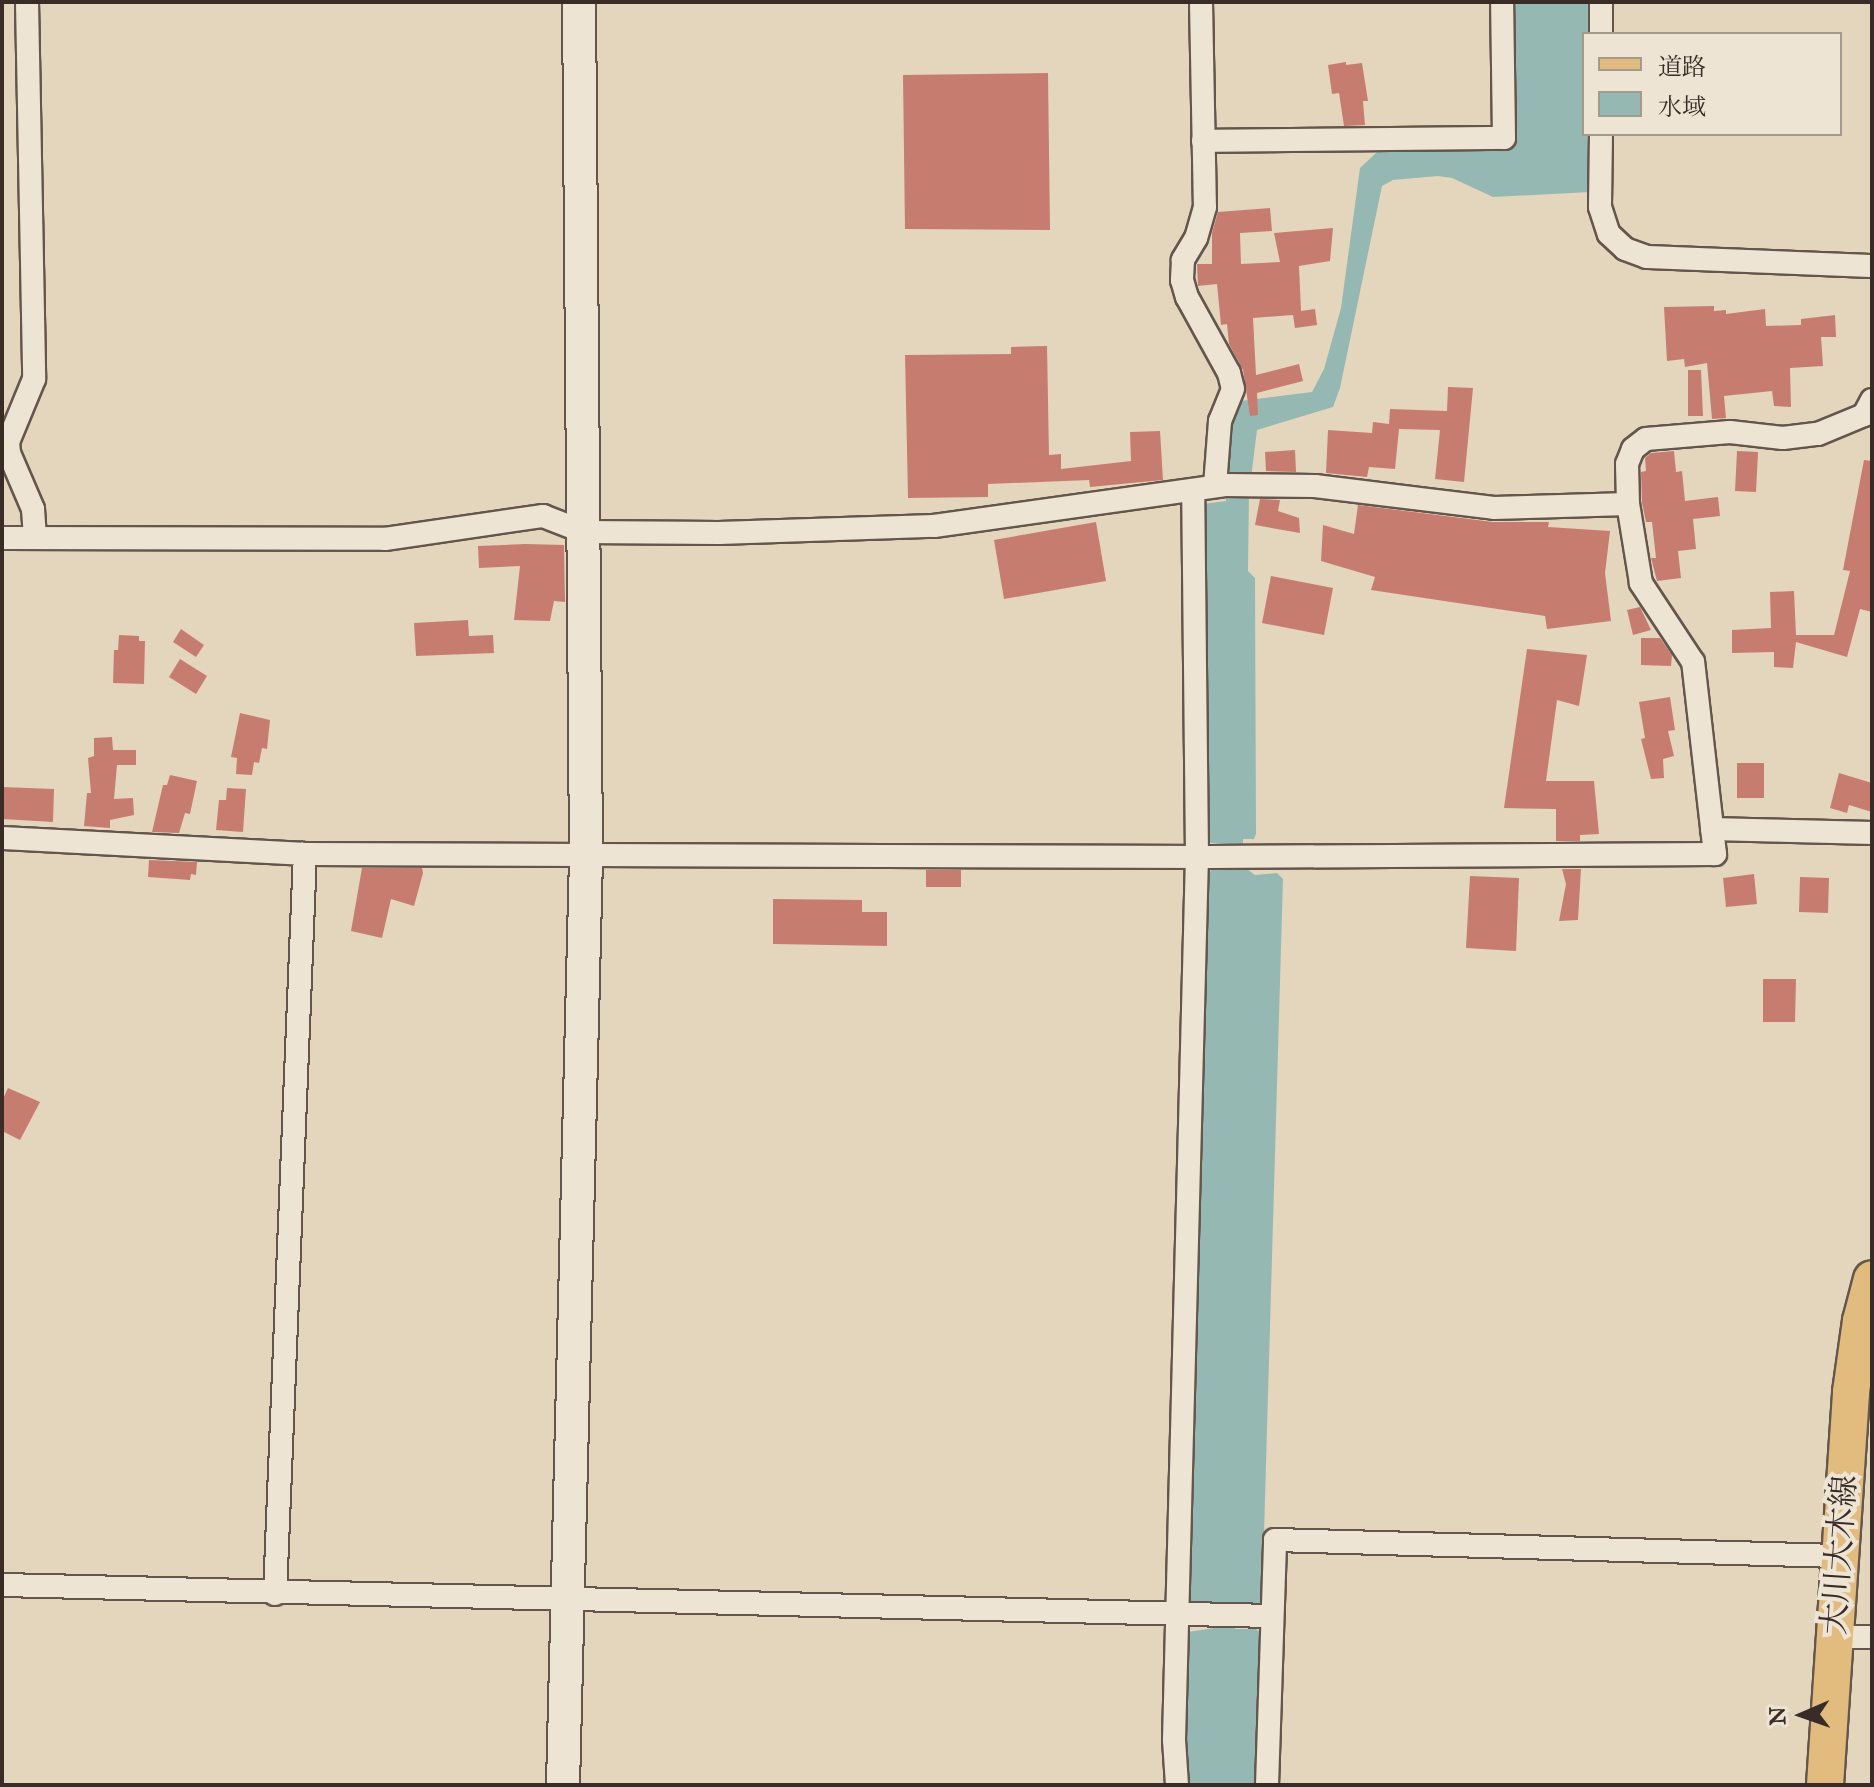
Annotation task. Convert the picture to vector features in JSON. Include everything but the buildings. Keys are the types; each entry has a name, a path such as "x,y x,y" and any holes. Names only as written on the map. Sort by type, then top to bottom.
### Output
{"main road":[{"name":"大川大木線","path":"1825,1785 1851,1392 1861,1321 1872,1279"}],"street":[{"path":"27,2 34,379 8,442 9,453 24,479 33,509 35,537"},
{"path":"563,1785 586,854 579,2"},
{"path":"1177,1785 1174,1740 1183,1614 1203,857 1204,488 1220,421 1233,389 1229,373 1187,297 1182,280 1183,260 1196,238 1205,207 1201,2"},
{"path":"1203,141 1504,138 1502,2"},
{"path":"1601,2 1601,32"},
{"path":"1601,136 1600,207 1609,234 1625,249 1647,257 1872,266"},
{"path":"2,838 305,854 1203,857 1715,854 1693,662 1641,583 1628,504 1627,464 1633,449 1646,439 1730,432 1783,438 1818,434 1864,415 1872,400"},
{"path":"2,538 385,539 543,516 584,532 719,533 934,526 1204,488 1315,486 1494,508 1628,504"},
{"path":"1712,829 1872,833"},
{"path":"275,1594 305,854"},
{"path":"1267,1785 1275,1540 1838,1556"},
{"path":"2,1585 1271,1616"},
{"path":"1834,1636 1872,1637"}],"water":[{"path":"1512,2 1590,2 1591,32 1582,32 1582,136 1591,136 1591,192 1493,197 1452,178 1438,176 1393,180 1382,186 1340,388 1333,407 1257,430 1249,494 1248,571 1255,578 1256,834 1254,839 1243,839 1243,866 1255,875 1277,873 1283,879 1262,1602 1259,1605 1237,1605 1235,1629 1256,1629 1261,1633 1257,1785 1184,1785 1188,1632 1214,1628 1215,1605 1190,1600 1208,874 1213,868 1229,868 1229,844 1208,840 1203,504 1226,501 1228,419 1241,401 1312,392 1324,369 1341,308 1360,168 1377,152 1512,147"}]}
